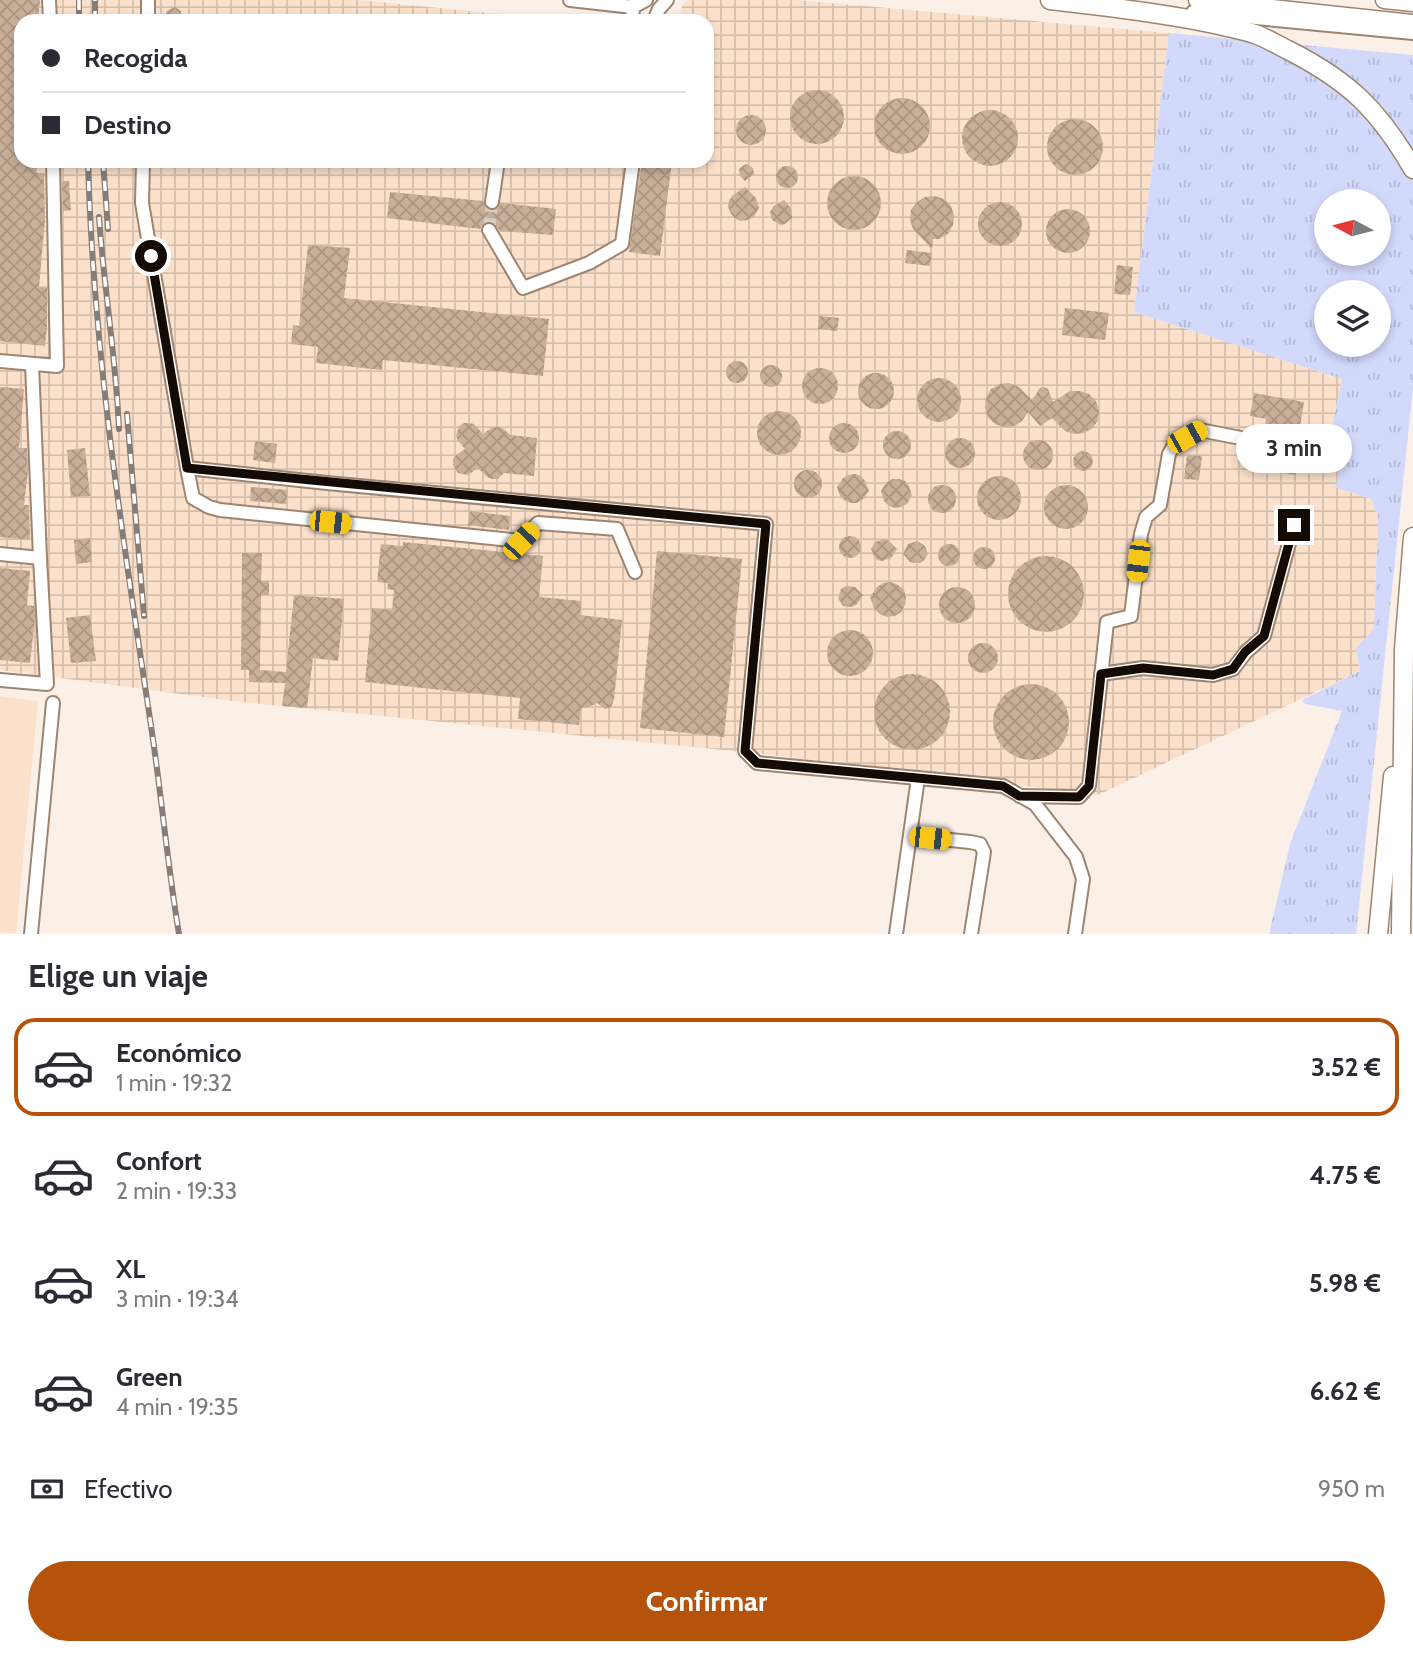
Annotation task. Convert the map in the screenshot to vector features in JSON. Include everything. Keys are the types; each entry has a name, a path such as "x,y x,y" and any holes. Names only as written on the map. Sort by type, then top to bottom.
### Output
{"highway":[{"path":"1051,0 1181,17 1256,34 1305,59 1360,97 1396,140 1413,169"},
{"path":"1401,934 1405,649 1413,537"},
{"path":"1378,934 1413,567"}],"main road":[{"path":"1197,0 1413,23"},
{"path":"1384,0 1413,3"}],"street":[{"path":"570,0 635,3 646,0"},
{"path":"1060,0 1413,33"},
{"path":"0,361 57,366 53,168"},
{"path":"143,168 142,202 193,498 220,510 521,541 538,523 617,529 635,572"},
{"path":"492,202 497,168"},
{"path":"489,230 523,288 589,263 622,244 632,168"},
{"path":"0,680 47,684 32,364"},
{"path":"1019,796 1079,797 1089,786 1107,622 1130,616 1141,534 1146,517 1160,505 1169,454 1175,443 1199,430 1256,440"},
{"path":"187,468 766,524 745,751 757,763 1003,786 1035,804 1076,857 1083,879 1075,934"},
{"path":"1101,674 1143,668 1213,675 1233,669 1245,652 1264,636 1294,525"},
{"path":"0,554 40,558"},
{"path":"31,934 53,703"},
{"path":"896,934 918,778"},
{"path":"910,836 979,844 984,852 971,934"}],"shaded area":[{"path":"0,0 360,0 497,14 14,14 14,168 714,168 714,14 679,14 683,4 689,0 797,0 1169,33 1134,312 1342,379 1331,432 1347,440 1335,487 1371,499 1378,517 1374,629 1356,648 1360,671 1098,795 753,753 241,702 0,670"},
{"path":"0,696 38,701 16,934 0,932"}],"green space":[{"path":"1169,33 1413,55 1413,388 1356,934 1269,934 1290,844 1342,711 1305,704 1302,700 1360,671 1356,648 1374,629 1378,517 1371,499 1335,487 1347,441 1331,432 1342,379 1134,312"}],"building":[{"path":"0,0 40,0 39,14 14,14 14,168 37,168 36,173 44,173 45,220 39,287 47,288 45,346 0,341"},
{"path":"175,7 181,14 166,14"},
{"path":"822,90 832,94 840,102 844,117 840,132 832,140 812,144 802,140 794,132 790,112 794,102 802,94"},
{"path":"896,98 908,98 918,102 926,110 930,126 926,142 918,150 908,154 896,154 886,150 878,142 874,132 874,120 878,110 886,102"},
{"path":"990,110 1001,112 1010,118 1016,127 1016,149 1010,158 1001,164 990,166 979,164 970,158 964,149 962,138 964,127 970,118 979,112"},
{"path":"751,115 761,120 766,130 761,140 751,145 741,140 736,130 741,120"},
{"path":"1075,119 1086,121 1095,127 1101,136 1101,158 1095,167 1086,173 1075,175 1064,173 1055,167 1049,158 1047,147 1049,136 1055,127 1064,121"},
{"path":"747,164 753,168 754,174 745,181 740,176 739,169"},
{"path":"787,166 795,169 798,177 795,185 787,188 779,185 776,177 779,169"},
{"path":"641,168 671,168 660,256 629,252"},
{"path":"859,176 869,180 877,188 881,203 877,218 869,226 849,230 839,226 831,218 827,198 831,188 839,180"},
{"path":"62,181 69,181 71,210 63,211"},
{"path":"745,187 756,198 759,208 754,216 741,221 731,214 728,207 733,195"},
{"path":"390,192 483,201 491,211 501,203 556,209 553,235 500,231 490,221 484,223 480,229 387,218"},
{"path":"925,197 944,199 951,206 954,215 948,234 933,239 932,249 913,229 910,220 911,210 917,202"},
{"path":"784,200 791,208 792,218 780,225 772,220 770,212"},
{"path":"1000,202 1015,209 1022,224 1015,239 1000,246 985,239 978,224 985,209"},
{"path":"1068,209 1077,210 1084,215 1089,222 1089,240 1084,247 1077,252 1068,253 1059,252 1052,247 1047,240 1046,231 1047,222 1052,215 1059,210"},
{"path":"308,245 350,248 344,298 549,319 543,376 383,360 382,370 316,363 318,347 291,344 293,325 299,326"},
{"path":"907,250 932,253 930,266 905,263"},
{"path":"1117,265 1133,267 1130,295 1114,294"},
{"path":"1065,308 1109,313 1105,340 1062,335"},
{"path":"819,316 839,318 837,331 818,329"},
{"path":"737,361 745,364 748,372 745,380 737,383 729,380 726,372 729,364"},
{"path":"771,365 779,368 782,376 779,384 771,387 763,384 760,376 763,368"},
{"path":"820,368 833,373 838,386 833,399 820,404 807,399 802,386 807,373"},
{"path":"876,373 889,378 894,391 889,404 876,409 863,404 858,391 863,378"},
{"path":"939,378 954,385 961,400 954,415 939,422 924,415 917,400 924,385"},
{"path":"1009,383 1019,387 1032,400 1040,388 1044,387 1048,389 1053,402 1070,391 1089,394 1096,401 1098,420 1093,428 1075,434 1065,431 1052,418 1040,426 1028,412 1022,421 1014,426 995,424 988,417 986,398 991,389"},
{"path":"0,387 24,389 19,448 27,448 28,471 24,505 29,505 30,540 0,537"},
{"path":"1254,393 1304,402 1299,433 1303,434 1296,475 1258,469 1265,442 1263,437 1266,419 1250,416"},
{"path":"779,411 788,412 795,417 800,424 800,442 795,449 788,454 779,455 770,454 763,449 758,442 757,433 758,424 763,417 770,412"},
{"path":"464,423 474,424 483,434 493,427 499,427 510,435 537,438 534,476 504,473 498,479 492,479 478,468 468,475 458,473 453,459 465,449 456,436 459,426"},
{"path":"844,423 850,424 858,432 858,444 850,452 844,453 838,452 830,444 829,438 830,432 838,424"},
{"path":"897,431 907,435 911,445 907,455 897,459 887,455 883,445 887,435"},
{"path":"960,438 971,442 975,453 971,464 960,468 949,464 945,453 949,442"},
{"path":"1038,440 1044,441 1052,449 1052,461 1044,469 1038,470 1032,469 1024,461 1023,455 1024,449 1032,441"},
{"path":"255,441 277,444 275,463 253,460"},
{"path":"85,448 90,496 71,497 67,450"},
{"path":"1083,451 1090,454 1093,461 1090,468 1083,471 1076,468 1073,461 1076,454"},
{"path":"1187,455 1202,456 1199,480 1184,479"},
{"path":"808,470 818,474 822,484 818,494 808,498 798,494 794,484 798,474"},
{"path":"855,474 861,476 869,491 857,503 851,503 840,496 837,487 843,478"},
{"path":"999,476 1014,483 1021,498 1014,513 999,520 984,513 977,498 984,483"},
{"path":"892,479 905,481 912,495 907,504 901,507 889,506 884,501 881,491"},
{"path":"942,485 952,489 956,499 952,509 942,513 932,509 928,499 932,489"},
{"path":"1066,485 1081,492 1088,507 1081,522 1066,529 1051,522 1044,507 1051,492"},
{"path":"251,487 288,490 286,504 250,501"},
{"path":"470,511 510,516 509,530 468,525"},
{"path":"850,536 858,539 861,547 858,555 850,558 842,555 839,547 842,539"},
{"path":"90,538 92,562 76,564 74,540"},
{"path":"884,539 897,549 891,558 877,560 871,549 875,542"},
{"path":"917,541 925,546 928,554 920,563 910,562 903,554 908,544"},
{"path":"403,542 543,556 539,597 581,601 580,615 622,620 611,707 605,709 597,703 581,708 579,725 518,719 520,698 365,682 372,608 392,610 394,590 387,589 388,583 377,582 381,544 403,546"},
{"path":"949,544 957,547 960,555 957,563 949,566 941,563 938,555 941,547"},
{"path":"984,547 992,550 995,558 992,566 984,569 976,566 973,558 976,550"},
{"path":"657,551 742,559 724,737 640,728"},
{"path":"242,553 262,553 261,581 269,581 269,595 261,595 260,670 286,672 294,595 344,599 338,661 313,658 307,708 282,706 285,683 249,682 249,670 241,670"},
{"path":"1039,556 1053,556 1067,562 1078,573 1084,594 1081,609 1073,621 1053,632 1039,632 1025,626 1014,615 1008,601 1008,587 1014,573 1025,562"},
{"path":"0,568 30,571 27,605 34,606 35,618 30,663 0,660"},
{"path":"891,582 904,590 906,598 901,612 887,617 874,608 870,597 877,587"},
{"path":"846,586 855,587 863,595 852,607 843,606 838,598 841,589"},
{"path":"957,587 970,592 975,605 970,618 957,623 944,618 939,605 944,592"},
{"path":"90,615 96,661 71,663 66,618"},
{"path":"850,630 866,637 873,653 866,669 850,676 834,669 827,653 834,637"},
{"path":"983,643 994,647 998,658 994,669 983,673 972,669 968,658 972,647"},
{"path":"905,674 919,674 933,680 944,691 950,712 947,727 939,739 919,750 905,750 891,744 880,733 874,719 874,705 880,691 891,680"},
{"path":"1024,684 1038,684 1052,690 1063,701 1069,722 1066,737 1058,749 1038,760 1024,760 1010,754 999,743 993,729 993,715 999,701 1010,690"}],"tunnel":[{"path":"489,230 492,202"}],"railway":[{"path":"79,0 79,14"},
{"path":"95,0 95,14"},
{"path":"88,168 96,301 110,441 179,934"},
{"path":"104,168 108,229"},
{"path":"99,217 119,429"},
{"path":"127,414 144,616"}],"route":[{"path":"151,256 187,468 766,524 745,751 757,763 1003,786 1019,796 1079,797 1089,786 1101,674 1143,668 1213,675 1233,669 1245,652 1264,636 1294,525"}]}
